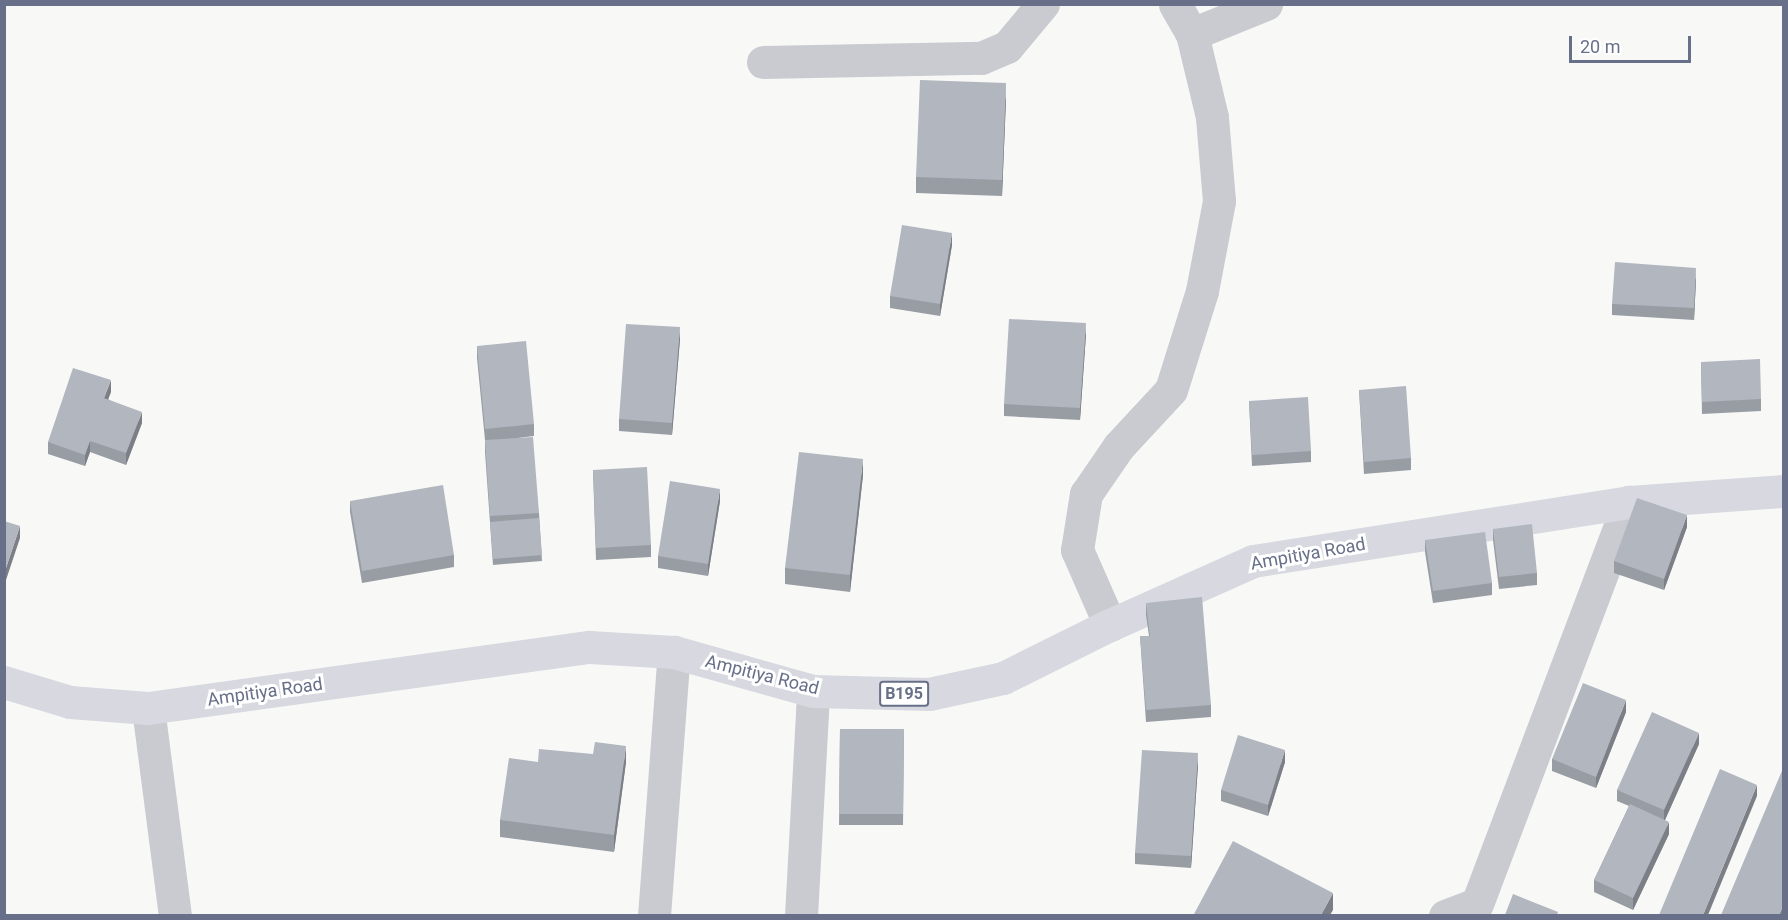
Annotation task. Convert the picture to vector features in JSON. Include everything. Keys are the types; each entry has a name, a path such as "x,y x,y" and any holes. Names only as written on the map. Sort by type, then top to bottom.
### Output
{"main road":[{"name":"Ampitiya Road","path":"4,682 70,702 148,708 589,647 674,652 813,692 929,694 992,680 1253,561 1629,502 1784,491"}],"street":[{"path":"763,62 981,58 1007,47 1043,4"},
{"path":"1110,625 1077,550 1086,494 1119,446 1171,390 1202,291 1219,201 1212,117 1192,34 1175,4"},
{"path":"1192,34 1266,4"},
{"path":"1445,915 1477,904 1629,502"},
{"path":"654,915 674,652"},
{"path":"801,915 813,692"},
{"path":"148,708 175,915"}],"building":[{"path":"920,80 1006,83 1002,180 916,177"},
{"path":"902,225 952,233 940,304 890,296"},
{"path":"1615,262 1696,268 1694,308 1612,304"},
{"path":"1009,319 1086,323 1080,408 1004,404"},
{"path":"626,324 680,327 672,423 619,419"},
{"path":"526,341 534,424 485,429 477,346"},
{"path":"1760,359 1761,399 1702,402 1701,362"},
{"path":"73,368 111,380 104,398 142,412 126,453 90,441 85,455 48,442"},
{"path":"1406,386 1411,458 1364,462 1359,390"},
{"path":"1308,397 1311,451 1252,455 1249,401"},
{"path":"533,437 539,513 490,516 485,440"},
{"path":"799,452 863,459 850,575 785,568"},
{"path":"647,467 651,545 596,548 593,470"},
{"path":"670,481 720,489 708,564 658,556"},
{"path":"443,485 454,555 362,571 350,501"},
{"path":"1637,498 1687,515 1664,579 1614,561"},
{"path":"539,518 542,555 493,559 490,522"},
{"path":"4,521 20,526 4,574"},
{"path":"1532,524 1537,573 1499,577 1493,529"},
{"path":"1485,532 1492,583 1433,591 1425,540"},
{"path":"1202,597 1211,705 1146,710 1140,636 1150,636 1146,603"},
{"path":"1583,683 1626,700 1596,777 1552,759"},
{"path":"1652,712 1699,733 1664,810 1617,790"},
{"path":"840,729 904,729 903,814 839,814"},
{"path":"1238,735 1285,750 1268,805 1221,790"},
{"path":"595,742 626,746 614,835 500,820 509,758 538,762 539,749 593,754"},
{"path":"1142,750 1198,753 1191,856 1135,853"},
{"path":"1784,766 1784,904 1779,915 1721,915"},
{"path":"1720,769 1757,785 1703,915 1659,915"},
{"path":"1630,804 1669,822 1633,898 1594,880"},
{"path":"1233,841 1333,893 1321,915 1194,914"},
{"path":"1513,894 1558,912 1557,915 1505,915"}]}
